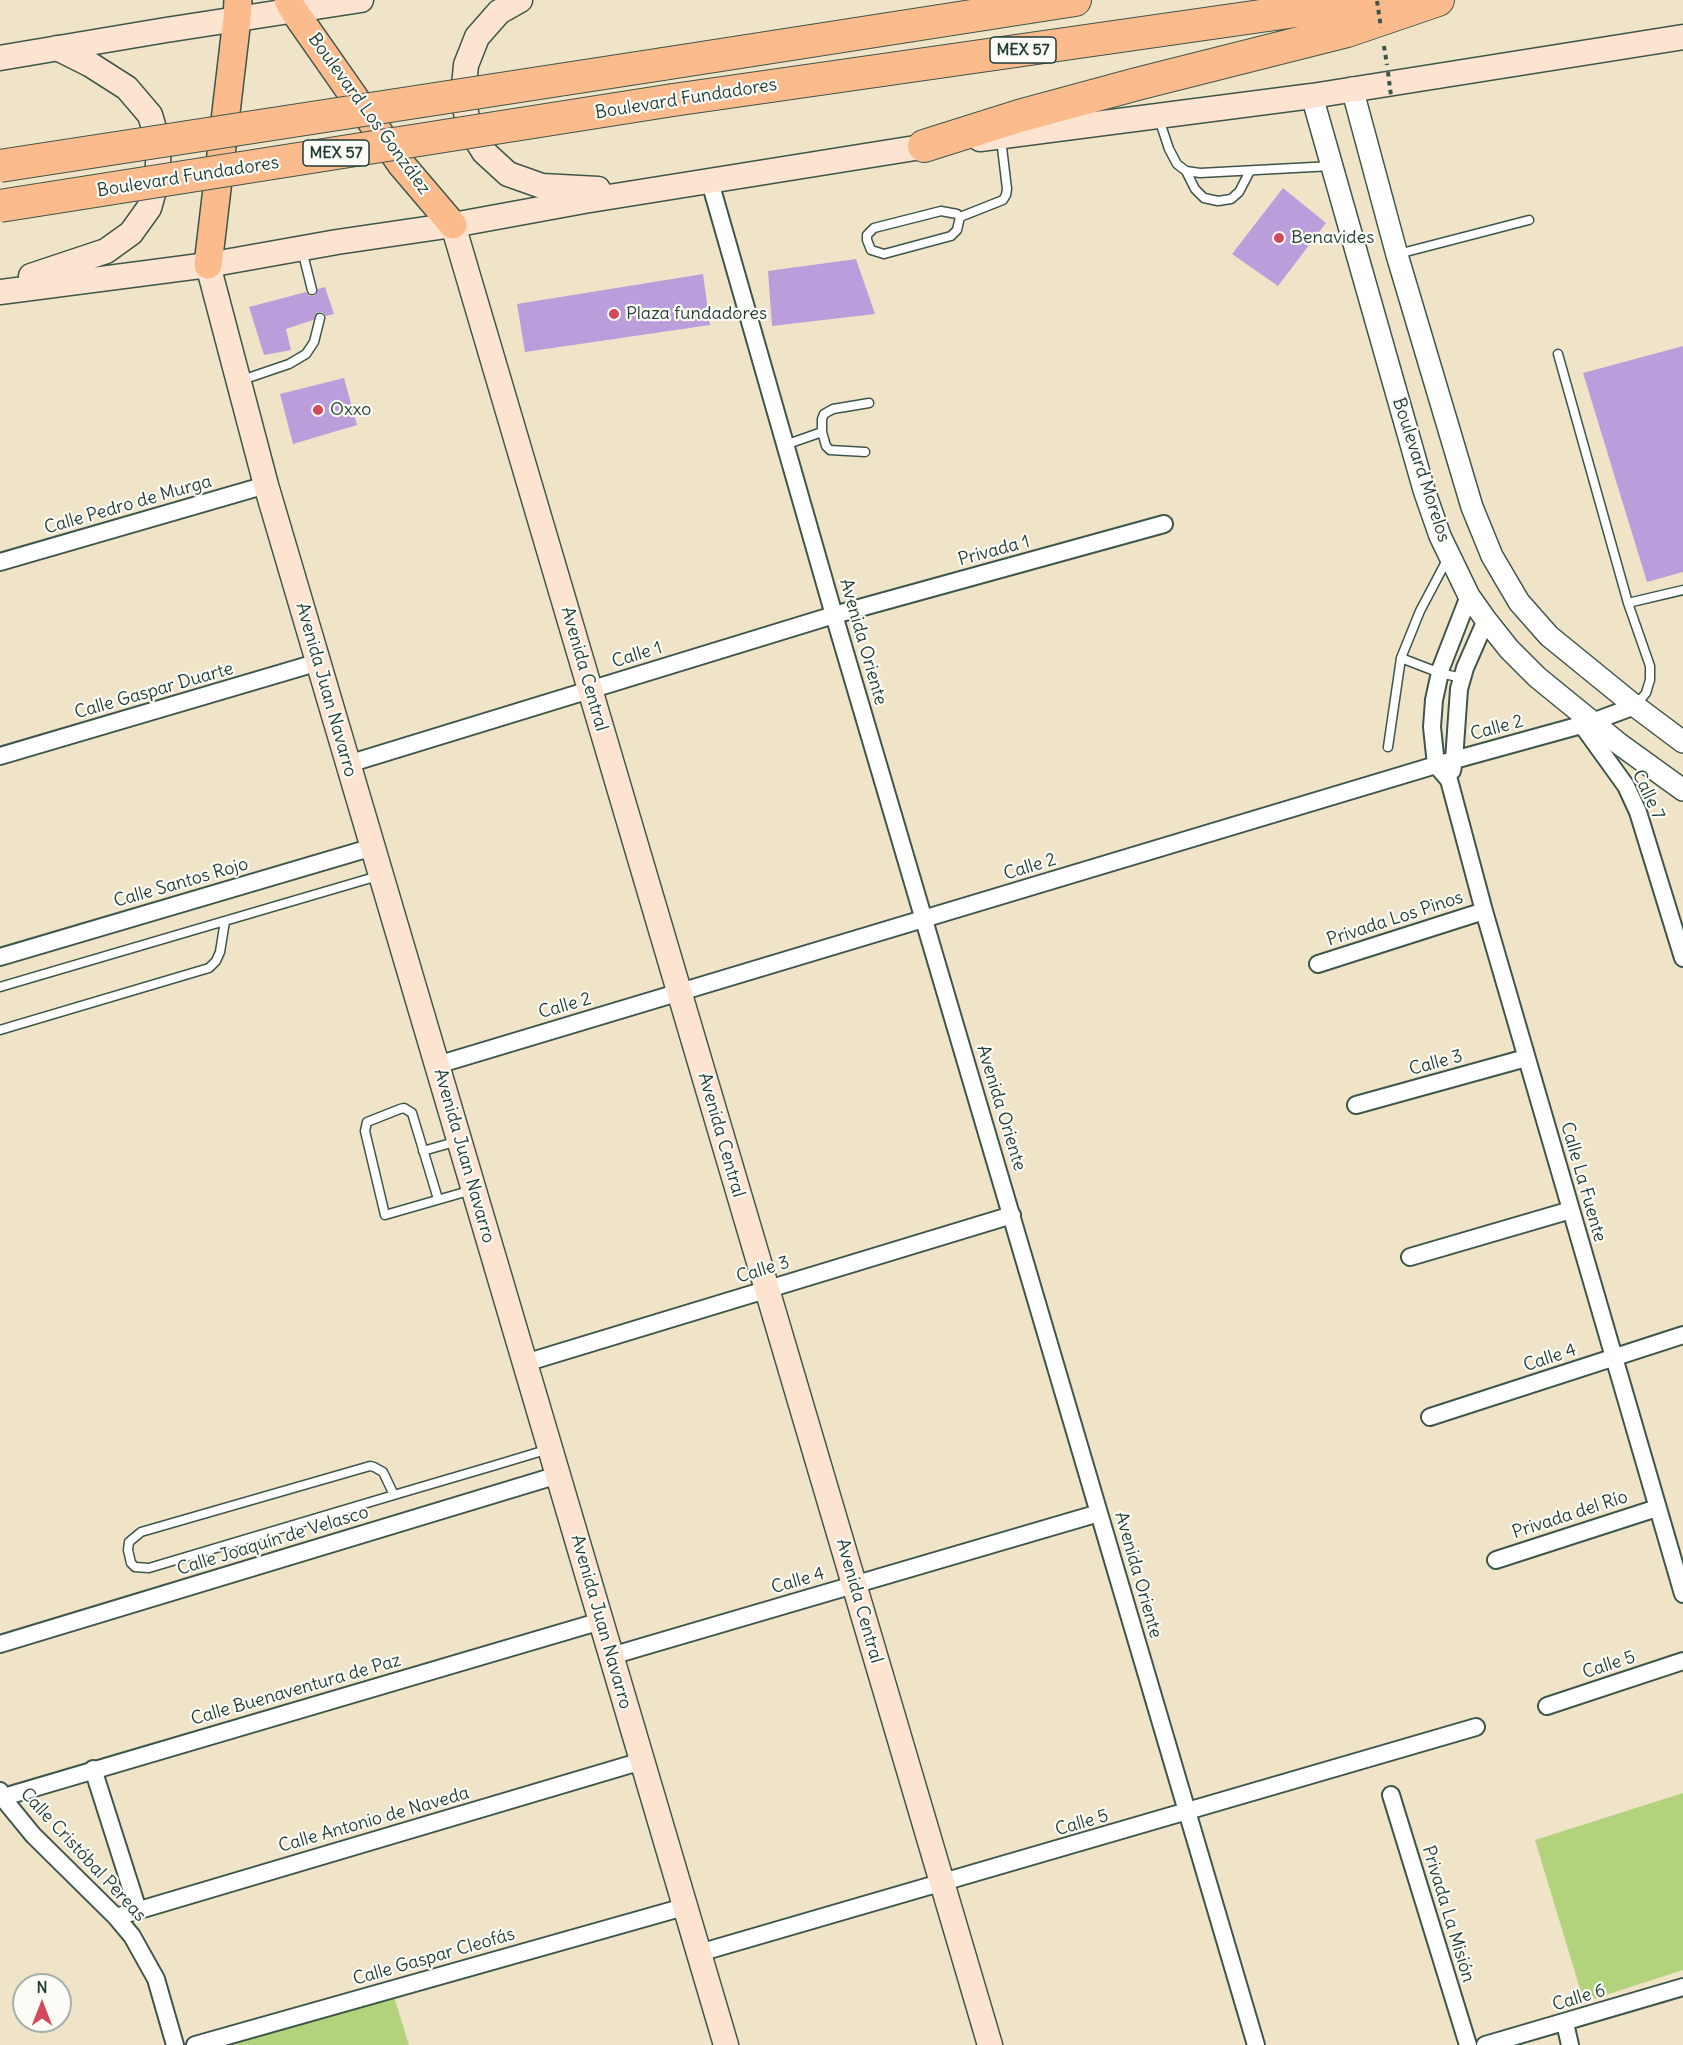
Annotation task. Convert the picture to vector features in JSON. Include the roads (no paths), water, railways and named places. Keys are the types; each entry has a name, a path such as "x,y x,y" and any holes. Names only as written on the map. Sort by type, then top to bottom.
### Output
{"highway":[{"name":"Boulevard Fundadores","path":"0,166 1076,0"},
{"name":"Boulevard Fundadores","path":"0,206 672,100 1375,0"},
{"path":"924,146 1019,116 1347,31 1438,0"}],"main road":[{"path":"0,58 237,9 361,0"},
{"path":"520,0 499,12 477,37 466,65 463,97 469,128 484,152 508,174 542,186 658,191"},
{"name":"Boulevard Los González","path":"291,5 401,164 453,225"},
{"path":"208,265 237,9"},
{"path":"0,292 208,265 924,146 1312,96 1683,37"},
{"path":"0,285 60,268 106,251 137,225 149,208 157,180 159,145 150,115 127,88 91,65 57,48"},
{"name":"Avenida Central","path":"453,225 990,2045"},
{"name":"Avenida Juan Navarro","path":"208,265 266,485 726,2045"}],"street":[{"name":"Boulevard Morelos","path":"1352,88 1397,255 1472,507 1492,556 1519,602 1549,636 1683,742"},
{"name":"Boulevard Morelos","path":"1312,96 1424,490 1440,536 1469,596 1509,649 1587,723 1683,790"},
{"name":"Avenida Oriente","path":"710,182 834,615 1256,2045"},
{"name":"Calle Pedro de Murga","path":"0,562 266,485"},
{"name":"Privada 1","path":"834,615 1164,524"},
{"path":"1436,765 1432,727 1434,700 1440,673 1469,596"},
{"name":"Calle 1","path":"348,764 834,615"},
{"name":"Calle La Fuente","path":"1449,780 1454,760 1459,689 1486,620"},
{"name":"Calle Gaspar Duarte","path":"0,756 319,662"},
{"name":"Calle 2","path":"437,1065 1436,765 1587,723 1635,706"},
{"name":"Calle 7","path":"1587,723 1626,786 1638,812 1682,947"},
{"name":"Calle La Fuente","path":"1436,765 1449,780 1526,1058 1683,1594"},
{"name":"Calle Santos Rojo","path":"0,957 373,847"},
{"name":"Privada Los Pinos","path":"1318,964 1484,911"},
{"name":"Calle 3","path":"1356,1105 1526,1058"},
{"path":"1410,1257 1570,1210"},
{"name":"Calle 3","path":"525,1363 1012,1215"},
{"name":"Calle 4","path":"1430,1418 1683,1335"},
{"name":"Calle Joaquín de Velasco","path":"0,1644 558,1475"},
{"name":"Privada del Río","path":"1496,1560 1657,1508"},
{"name":"Calle 4","path":"612,1656 1100,1513"},
{"name":"Calle Buenaventura de Paz","path":"1,1795 601,1621"},
{"name":"Calle 5","path":"1547,1706 1683,1661"},
{"name":"Calle 5","path":"699,1953 1476,1728"},
{"name":"Calle Antonio de Naveda","path":"116,1917 642,1761"},
{"name":"Calle Cristóbal Pereas","path":"93,1769 138,1910"},
{"name":"Calle Cristóbal Pereas","path":"1,1795 33,1835 116,1917 132,1936 156,1979 175,2045"},
{"name":"Privada La Misión","path":"1391,1795 1468,2045"},
{"name":"Calle Gaspar Cleofás","path":"195,2045 684,1907"},
{"name":"Calle 6","path":"1485,2045 1683,1987"},
{"path":"1565,2023 1570,2045"}],"lane":[{"path":"1157,116 1177,164 1186,171 1194,189 1204,198 1218,201 1231,199 1239,192 1250,171"},
{"path":"960,217 1003,200 1006,195 1000,136"},
{"path":"1186,171 1200,173 1332,166"},
{"path":"940,211 957,214 960,217 957,230 951,236 884,254 871,250 867,240 870,231 874,228 940,211"},
{"path":"1397,255 1529,220"},
{"path":"301,248 312,290"},
{"path":"239,381 289,364 306,354 319,330 320,318"},
{"path":"1558,354 1628,603 1650,666 1650,681 1646,693 1635,706"},
{"path":"865,452 830,450 826,446 822,432 822,419 828,411 869,403"},
{"path":"785,445 822,432"},
{"path":"1388,747 1401,657 1420,611 1449,555"},
{"path":"1628,603 1683,590"},
{"path":"1401,657 1440,673 1462,678"},
{"path":"0,987 381,875"},
{"path":"0,1030 209,968 216,961 220,952 225,921"},
{"path":"438,1199 411,1113 400,1109 370,1119 365,1126 371,1164 385,1215 474,1190"},
{"path":"423,1151 459,1140"},
{"path":"394,1495 383,1473 370,1466 141,1532 129,1542 128,1550 135,1567 149,1568 394,1495 550,1448"}],"place":[{"name":"Benavides","path":"1279,238"},
{"name":"Plaza fundadores","path":"614,314"},
{"name":"Oxxo","path":"318,410"}]}
